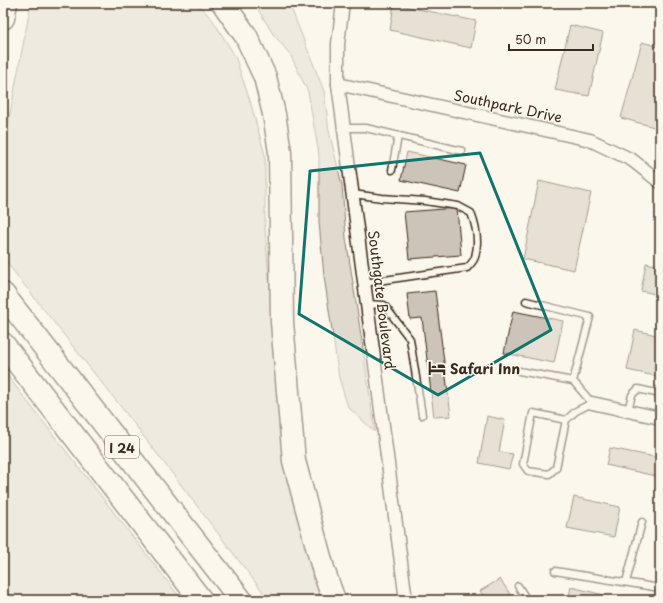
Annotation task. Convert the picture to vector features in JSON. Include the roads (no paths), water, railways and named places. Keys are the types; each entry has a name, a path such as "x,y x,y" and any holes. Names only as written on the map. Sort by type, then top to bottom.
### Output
{"highway":[{"path":"3,18 6,3"},
{"path":"223,3 246,36 265,77 274,114 280,152 282,322 294,460 324,572 334,600"},
{"name":"I 24","path":"3,294 241,600"},
{"name":"I 24","path":"3,344 201,600"}],"street":[{"name":"Southgate Boulevard","path":"343,3 338,44 338,84 406,600"},
{"name":"Southpark Drive","path":"338,84 590,140 632,160 660,182"},
{"path":"592,402 660,418"}],"lane":[{"path":"344,128 366,128 462,151"},
{"path":"392,170 398,136"},
{"path":"353,194 425,201 458,206 471,213 475,224 476,245 474,259 468,268 364,283"},
{"path":"526,300 590,317 572,381"},
{"path":"367,304 384,305 410,339 422,415"},
{"path":"519,371 572,381 592,402 576,411 566,420 556,468 549,474 528,471 523,464 533,413 566,420"},
{"path":"628,410 632,395 638,389 660,394"},
{"path":"626,582 642,522"},
{"path":"555,571 660,588"},
{"path":"518,586 527,600"}],"place":[{"name":"Safari Inn","path":"437,368"}]}
